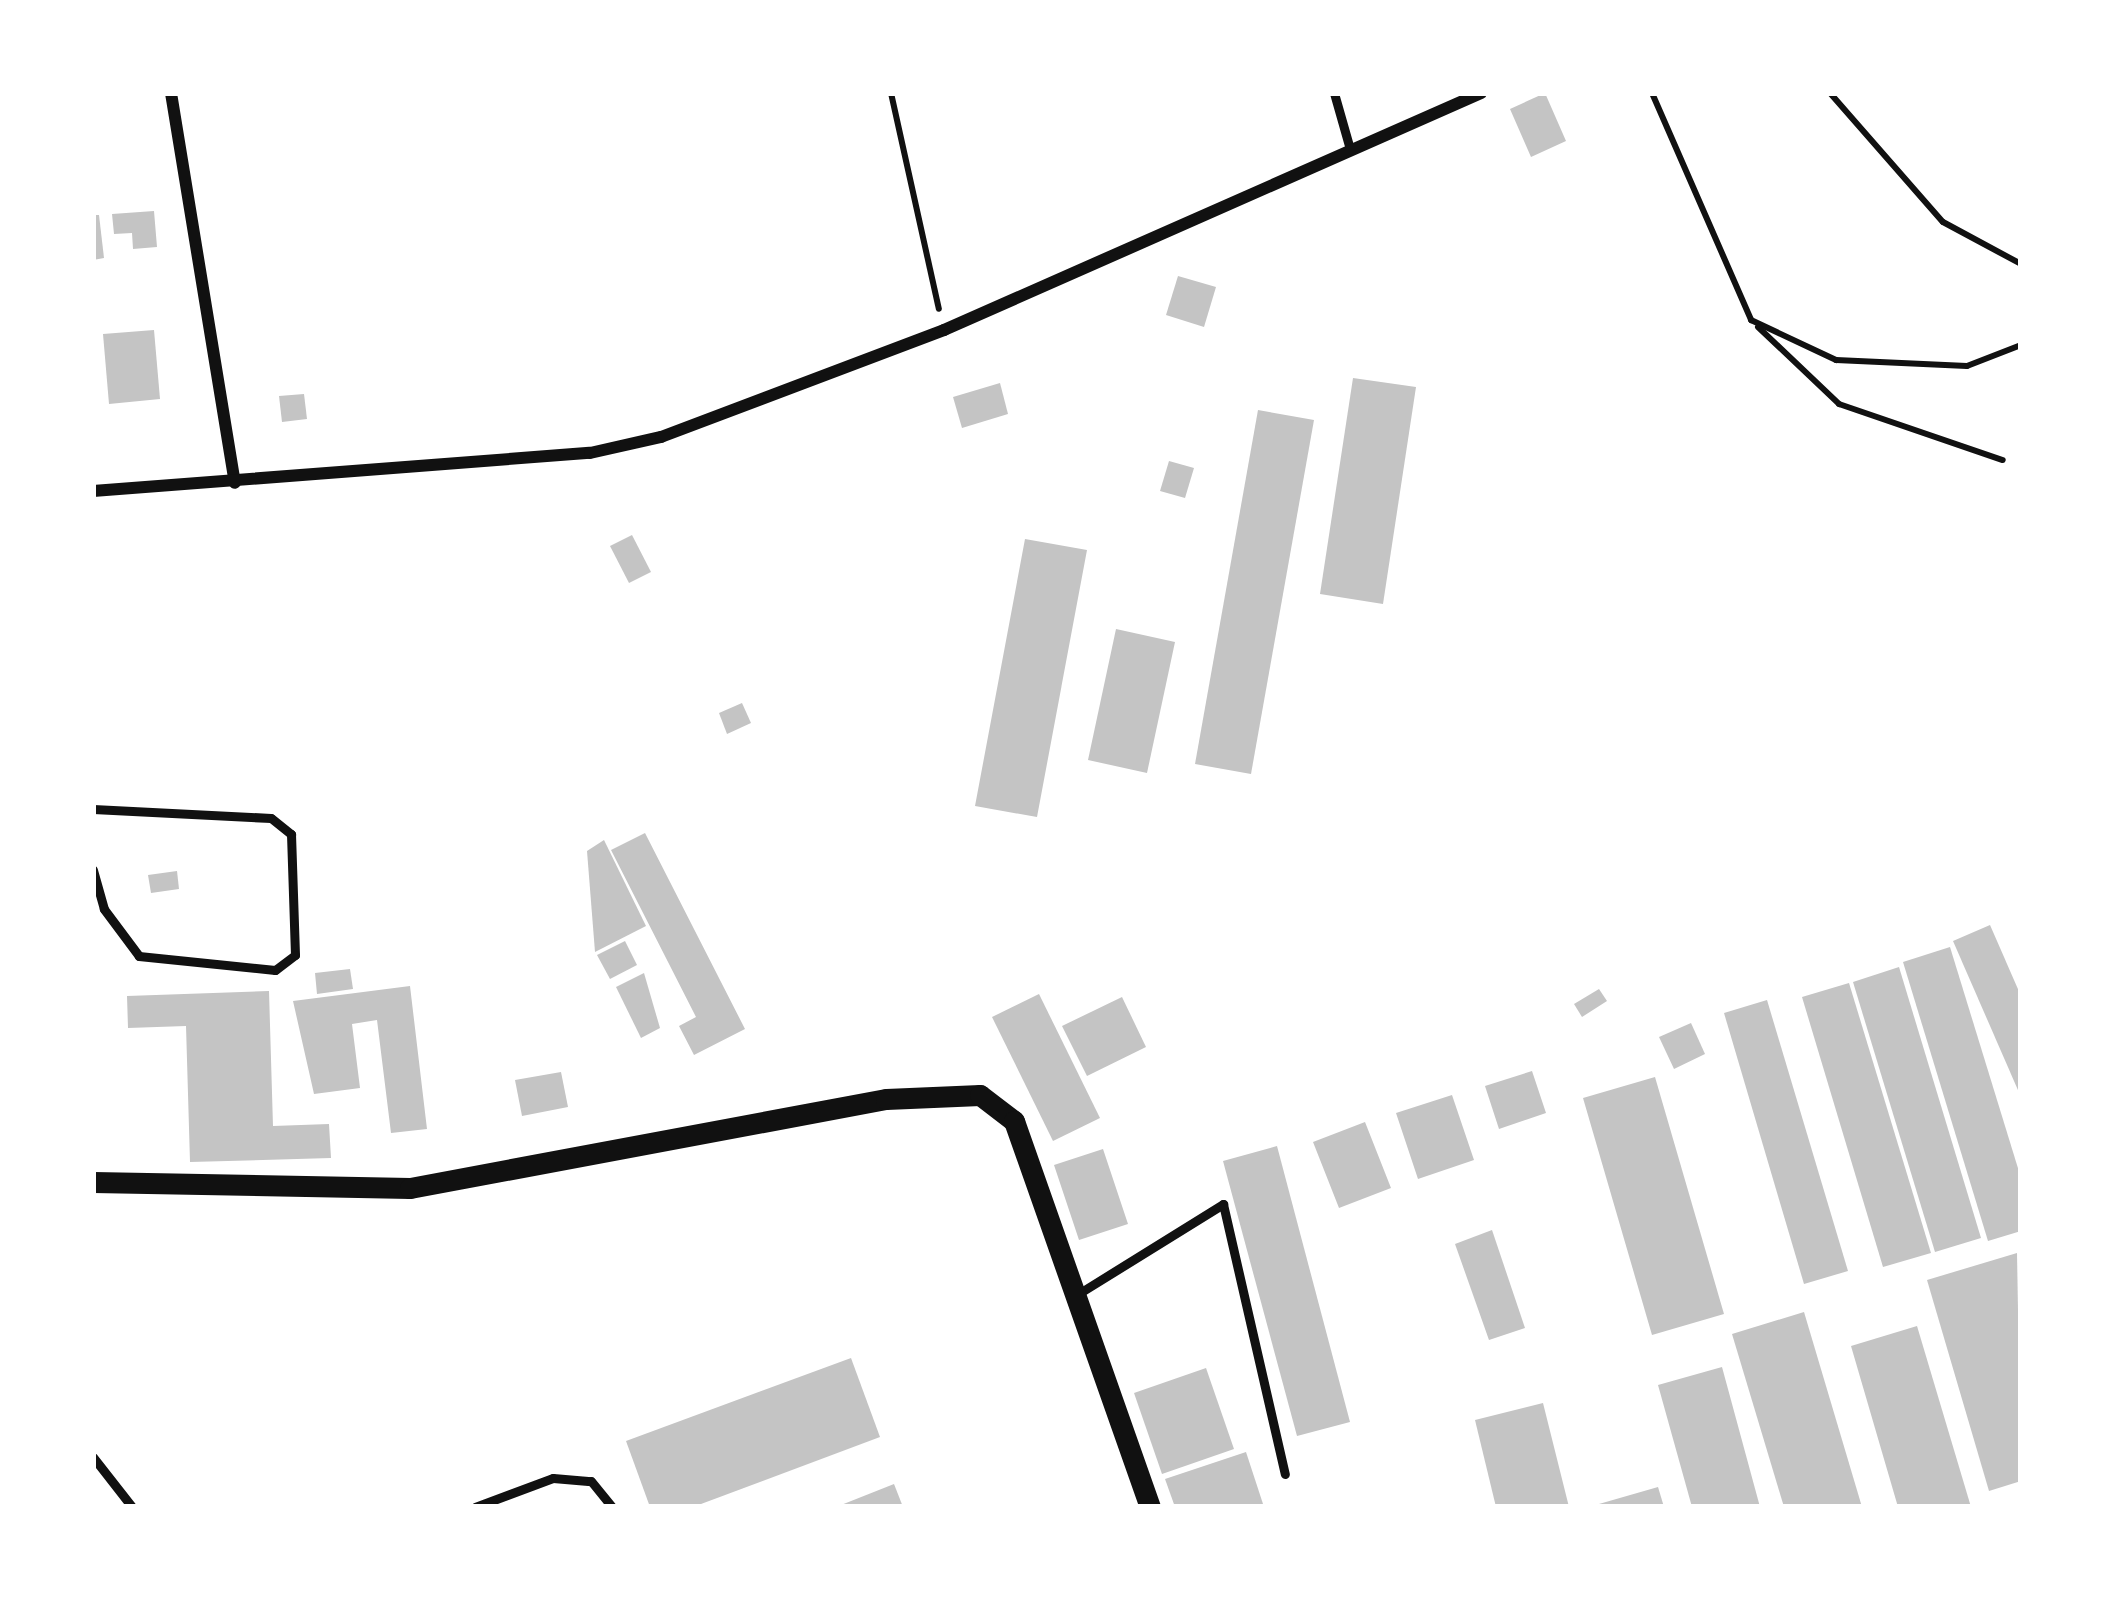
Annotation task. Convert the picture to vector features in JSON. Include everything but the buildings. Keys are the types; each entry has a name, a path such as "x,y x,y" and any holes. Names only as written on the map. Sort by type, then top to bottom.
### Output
{"street":[{"path":"171,93 235,483"},
{"path":"93,491 235,483 661,437 944,330 1481,93"},
{"path":"93,1182 410,1188 886,1099 980,1095 1014,1121 1150,1507"}],"lane":[{"path":"1334,93 1350,149"},
{"path":"93,809 271,818 291,834 296,955 275,970 140,956 104,909 93,870"},
{"path":"1078,1294 1223,1204 1285,1474"},
{"path":"93,1457 132,1507"},
{"path":"476,1507 553,1478 591,1481 612,1507"}],"path":[{"path":"890,93 944,330"},
{"path":"1652,93 1751,320 1840,404 2003,460"},
{"path":"1830,93 1943,222 2021,264"},
{"path":"1751,320 1836,360 1967,366 2021,345"}]}
